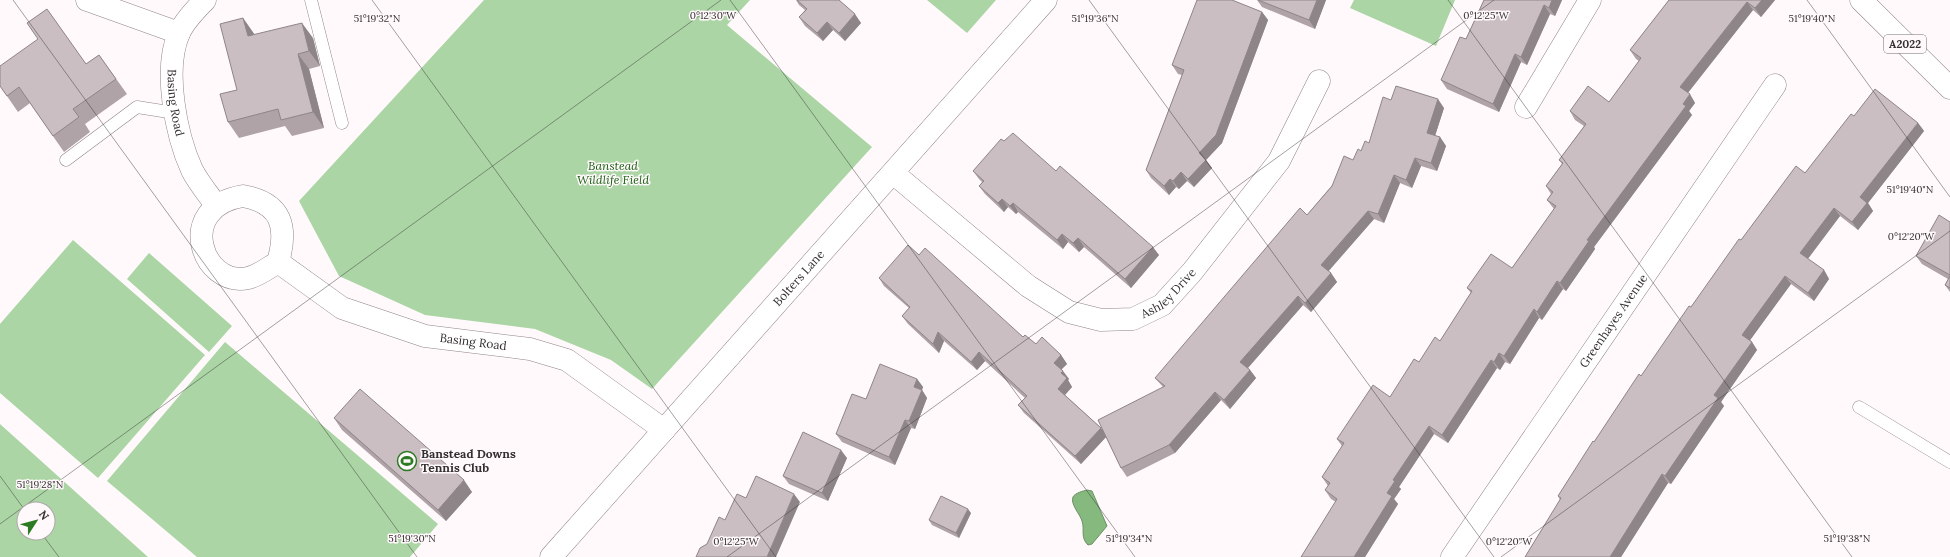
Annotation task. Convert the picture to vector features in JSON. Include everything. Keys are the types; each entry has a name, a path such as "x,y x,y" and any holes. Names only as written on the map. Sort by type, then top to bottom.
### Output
{"street":[{"path":"87,0 179,33"},
{"name":"Basing Road","path":"205,0 179,33 172,61 175,113 179,135 192,171 216,205"},
{"name":"Bolters Lane","path":"551,557 1046,0"},
{"path":"1526,107 1590,0"},
{"name":"A2022","path":"1861,0 1950,88"},
{"name":"Ashley Drive","path":"893,173 1028,286 1070,312 1101,320 1133,318 1162,304 1192,272 1279,161 1319,81"},
{"name":"Greenhayes Avenue","path":"1452,557 1775,85"},
{"path":"243,196 256,198 268,205 277,216 282,229 283,243 278,262 259,275 247,278 234,277 221,272 211,264 204,253 201,240 202,227 208,215 216,205 229,198 243,196"},
{"name":"Basing Road","path":"278,262 342,308 425,336 530,349 567,360 664,430"}],"lane":[{"path":"311,0 342,123"},
{"path":"66,160 137,107 175,113"},
{"path":"1859,407 1950,462"}],"green space":[{"name":"Banstead Wildlife Field","path":"484,0 750,0 727,25 872,147 652,389 611,360 535,329 425,315 339,276 299,201"},
{"path":"927,0 996,0 967,33"},
{"path":"1354,0 1455,0 1436,46 1350,8"},
{"path":"73,240 205,355 98,478 0,393 0,324"},
{"path":"149,253 232,326 209,352 127,279"},
{"path":"225,342 438,524 410,557 197,557 107,481"},
{"path":"0,424 148,557 0,557"}],"shaded area":[{"path":"1087,490 1092,491 1107,526 1092,544 1088,545 1083,536 1081,518 1072,500 1075,494"}],"building":[{"path":"797,0 839,0 855,14 839,33 827,22 817,33 799,17 807,9"},
{"path":"1197,0 1232,0 1262,12 1216,135 1199,153 1206,160 1188,179 1181,172 1173,181 1170,179 1164,186 1146,170 1184,70 1172,65"},
{"path":"1258,0 1317,0 1309,20"},
{"path":"1484,0 1552,0 1549,8 1544,5 1521,57 1515,54 1493,104 1441,80 1460,37 1466,39"},
{"path":"1669,0 1762,0 1755,8 1747,2 1680,87 1690,94 1683,104 1686,106 1587,240 1589,241 1560,283 1557,281 1537,312 1534,309 1504,356 1499,353 1494,362 1491,360 1442,435 1429,426 1393,480 1395,481 1387,493 1392,496 1354,557 1301,557 1337,499 1325,490 1330,483 1322,477 1344,443 1337,439 1373,385 1390,397 1414,359 1419,362 1435,337 1440,341 1472,291 1467,288 1491,254 1512,268 1556,206 1547,200 1553,192 1546,186 1563,163 1559,160 1586,124 1570,111 1588,86 1609,102 1641,58 1630,50"},
{"path":"47,9 86,64 99,55 116,79 73,109 79,117 53,136 19,87 7,96 0,86 0,66 38,39 27,23"},
{"path":"243,18 248,36 302,23 309,51 298,54 313,112 281,120 278,109 228,122 220,94 237,90 220,24"},
{"path":"1396,86 1438,99 1427,133 1440,137 1431,163 1415,158 1406,180 1394,175 1378,214 1368,211 1321,265 1331,273 1305,303 1298,296 1240,362 1250,370 1224,400 1215,392 1169,445 1121,468 1098,420 1165,386 1155,378 1300,208 1307,215 1332,186 1344,156 1353,160 1358,149 1361,151 1365,141 1369,143 1383,97 1391,100"},
{"path":"1875,89 1918,123 1860,197 1867,203 1852,222 1834,208 1800,253 1824,270 1808,293 1785,276 1742,335 1752,342 1714,395 1718,398 1665,476 1662,474 1610,557 1525,557 1561,498 1558,496 1593,441 1594,442 1639,374 1641,376 1689,306 1691,307 1739,239 1741,240 1796,166 1805,173 1851,114 1854,116"},
{"path":"1013,133 1056,171 1060,166 1153,247 1125,279 1078,238 1073,243 1062,234 1057,240 1013,203 1010,206 1002,199 998,203 979,186 984,181 973,171 1001,139 1004,141"},
{"path":"1939,215 1950,222 1950,275 1916,256"},
{"path":"908,245 919,255 925,248 1023,337 1025,335 1036,344 1042,337 1061,355 1054,363 1063,371 1061,373 1067,378 1058,389 1101,428 1075,456 1018,405 1027,396 979,352 971,362 938,332 933,344 902,316 910,307 879,278"},
{"path":"1950,276 1950,288 1945,285"},
{"path":"880,364 917,379 914,387 922,390 909,421 905,420 889,457 836,434 852,394 866,399"},
{"name":"Banstead Downs Tennis Club","path":"360,389 464,480 438,510 334,418"},
{"path":"803,432 841,450 822,493 783,476"},
{"path":"756,476 794,494 767,557 696,557 700,548 707,544 719,517 725,520 737,494 746,498"},
{"path":"941,496 968,509 956,533 929,520"}],"place":[{"name":"Banstead Downs Tennis Club","path":"407,461"}]}
